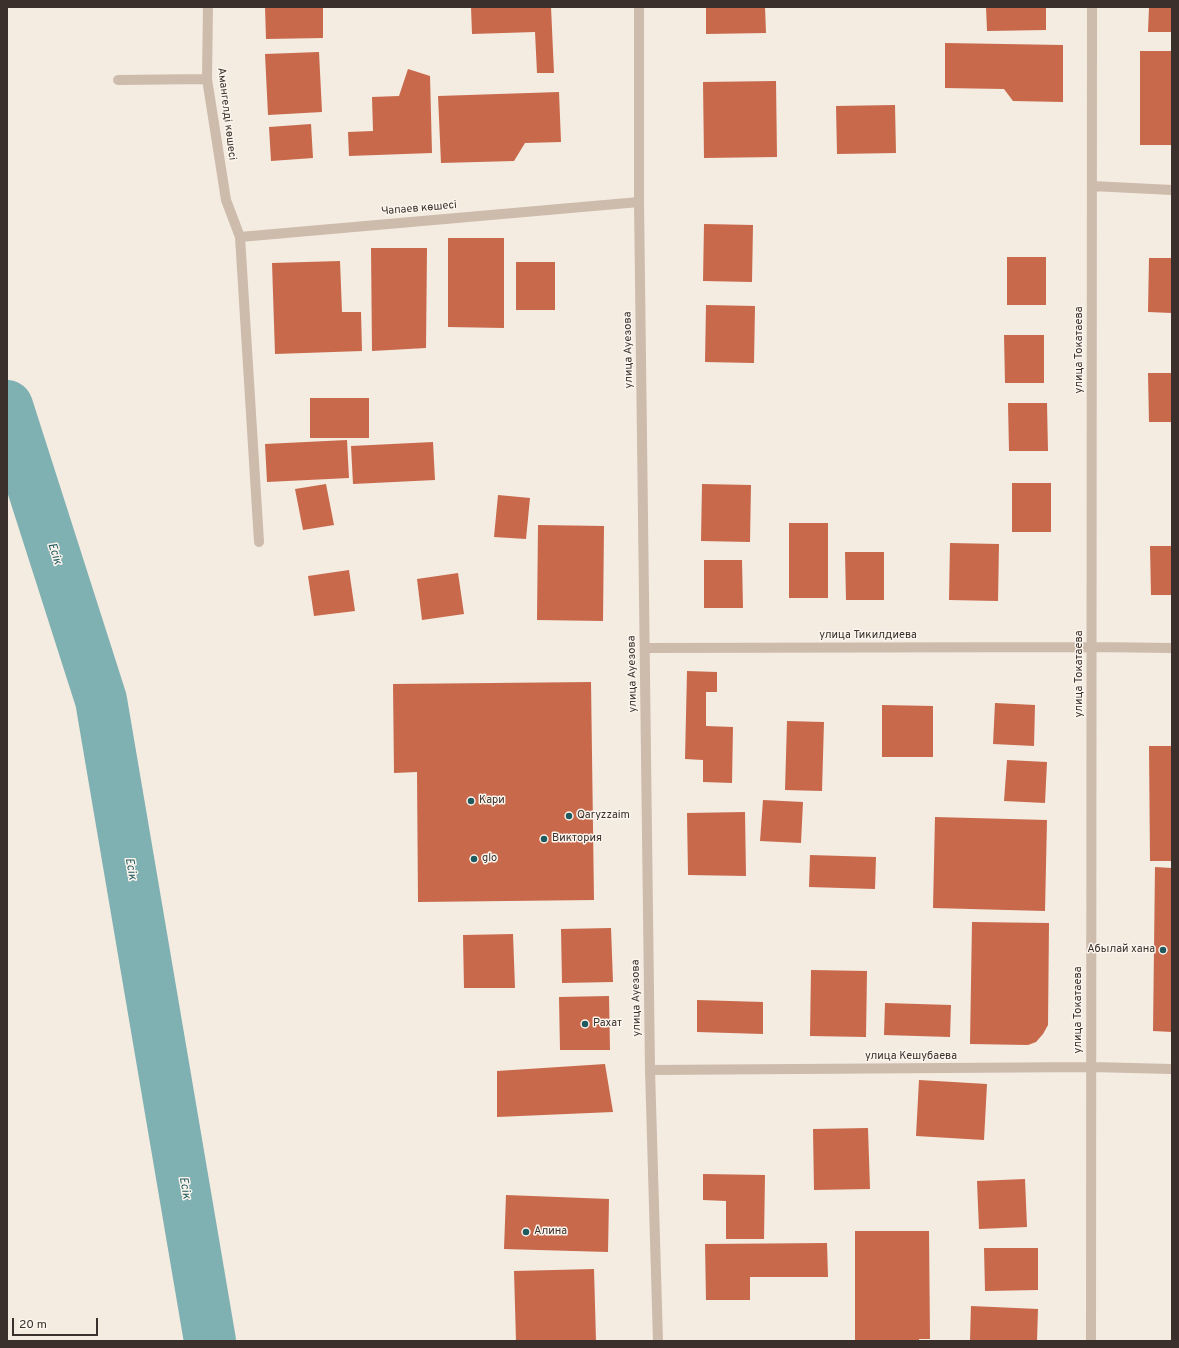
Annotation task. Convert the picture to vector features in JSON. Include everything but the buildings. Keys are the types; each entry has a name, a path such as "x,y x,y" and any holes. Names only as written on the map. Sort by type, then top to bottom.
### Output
{"street":[{"name":"Амангелді көшесі","path":"208,7 207,79 226,200 240,237"},
{"name":"улица Ауезова","path":"639,7 650,1070 658,1341"},
{"name":"улица Токатаева","path":"1090,1341 1092,7"},
{"path":"118,80 207,79"},
{"path":"1092,186 1172,190"},
{"name":"Чапаев көшесі","path":"240,237 640,202"},
{"path":"240,237 259,542"},
{"name":"улица Тикилдиева","path":"645,648 1172,648"},
{"name":"улица Кешубаева","path":"650,1070 1091,1067 1172,1069"}],"waterway":[{"name":"Есік","path":"7,406 101,700 210,1341"}],"place":[{"name":"Кари","path":"471,801"},
{"name":"Qaryzzaim","path":"569,816"},
{"name":"Виктория","path":"544,839"},
{"name":"glo","path":"474,859"},
{"name":"Абылай хана","path":"1163,950"},
{"name":"Рахат","path":"585,1024"},
{"name":"Алина","path":"526,1232"}]}
